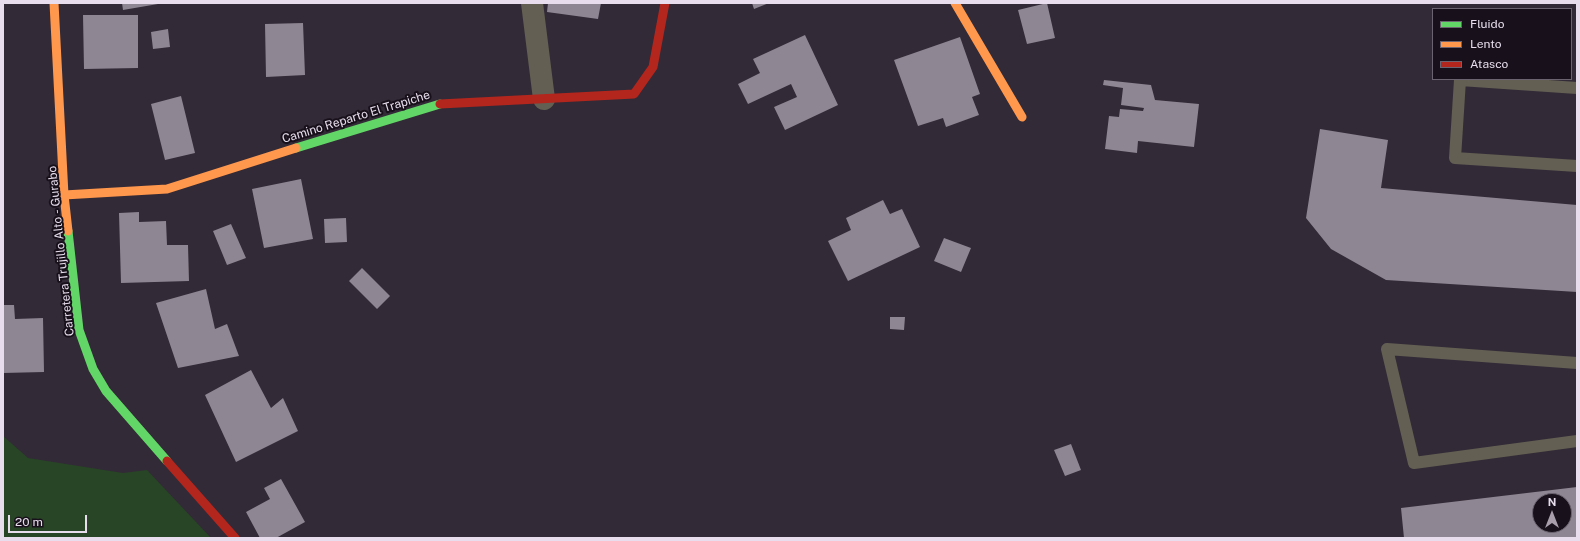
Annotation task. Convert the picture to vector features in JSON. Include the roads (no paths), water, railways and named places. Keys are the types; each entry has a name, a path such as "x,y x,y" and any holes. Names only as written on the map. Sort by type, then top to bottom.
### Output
{"street":[{"name":"Carretera Trujillo Alto - Gurabo","path":"54,3 64,195 79,330 93,369 106,391 235,538"},
{"path":"532,3 544,99"},
{"name":"Camino Reparto El Trapiche","path":"64,195 167,189 436,104 634,94 653,67 665,3"},
{"path":"955,3 1022,117"}],"lane":[{"path":"1577,88 1460,80 1455,158 1577,166"},
{"path":"1577,363 1388,349 1414,464 1577,441"}]}
